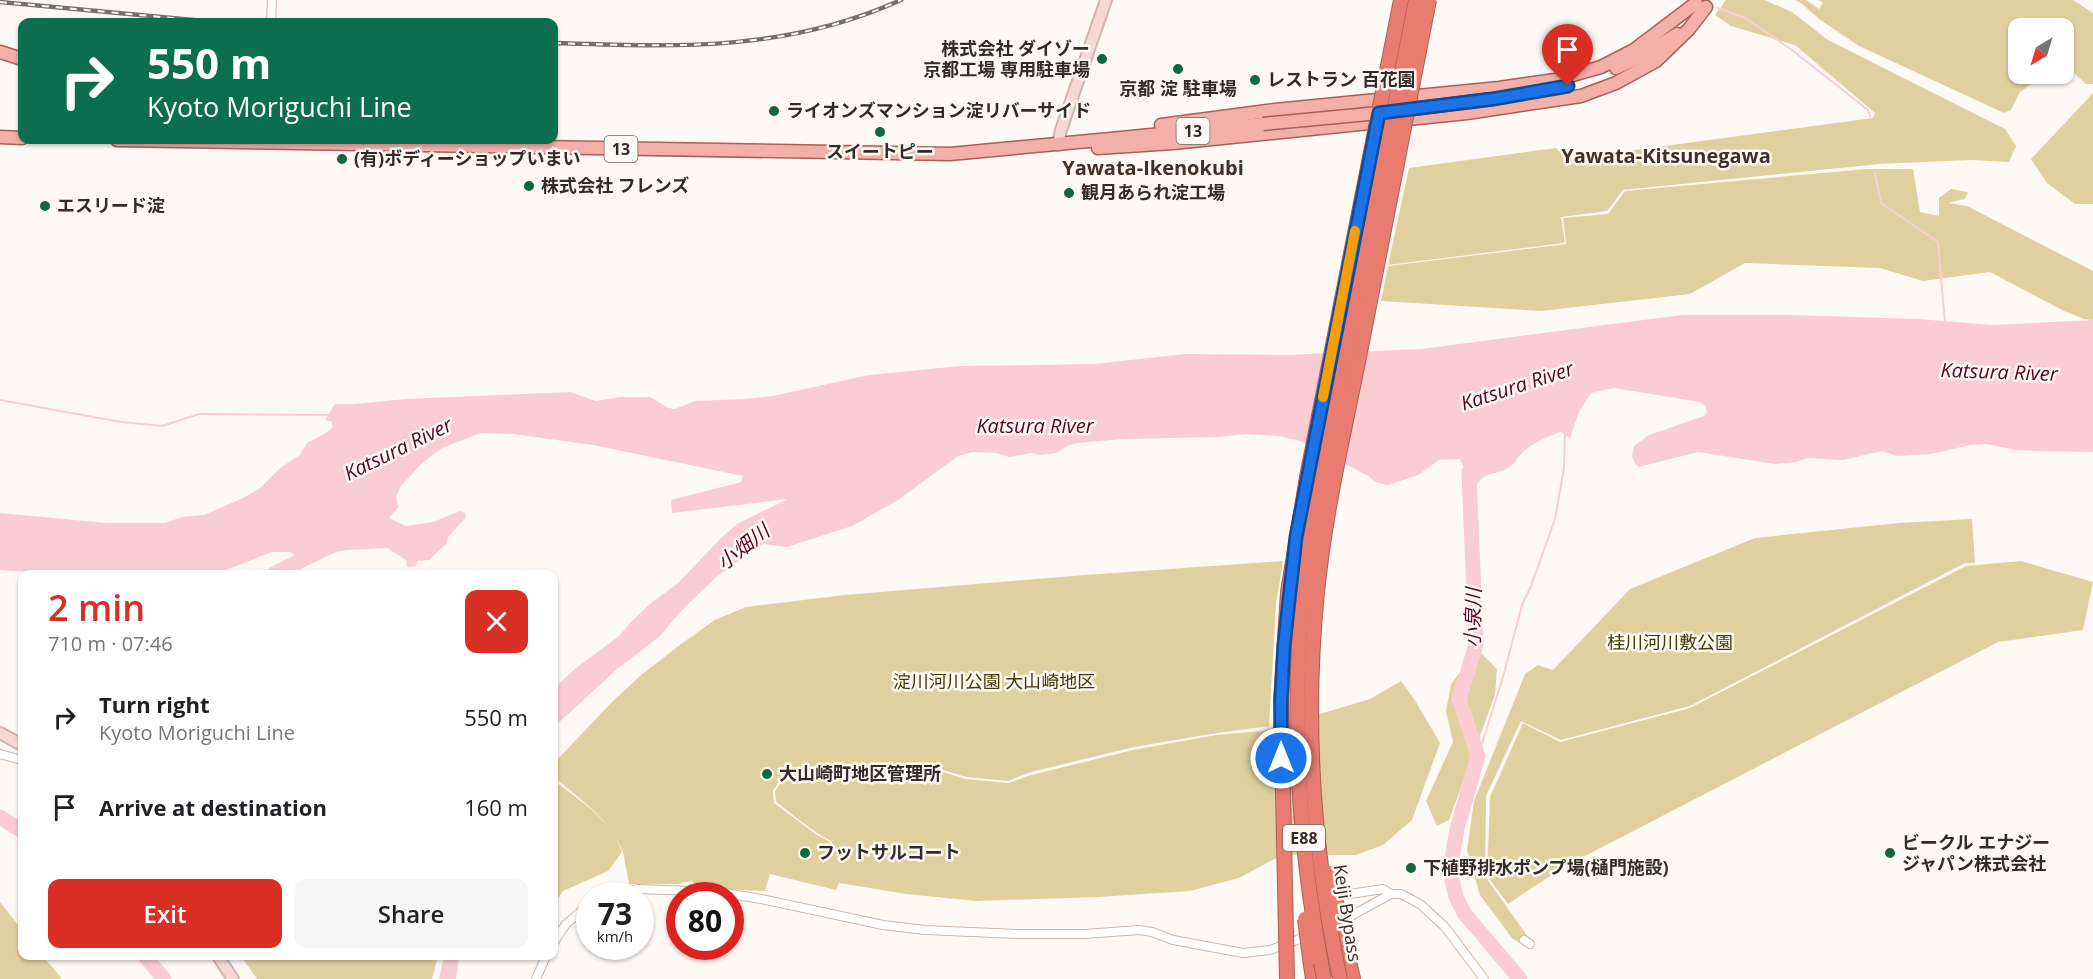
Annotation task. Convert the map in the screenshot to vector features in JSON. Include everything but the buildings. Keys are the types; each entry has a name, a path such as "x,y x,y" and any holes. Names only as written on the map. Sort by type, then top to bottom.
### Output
{"highway":[{"path":"1287,979 1281,700 1288,592 1307,477 1401,0"},
{"name":"Keiji Bypass","path":"1324,979 1312,913 1303,832 1298,695 1304,591 1321,479 1416,0"},
{"name":"Keiji Bypass","path":"1340,979 1324,895 1311,758 1313,649 1317,592 1334,481 1429,0"},
{"name":"E88","path":"1298,695 1294,737 1297,833 1313,979"},
{"path":"1311,758 1330,873 1353,979"}],"main road":[{"name":"13","path":"1061,145 1079,137 1101,133 1275,110 1555,80 1601,67 1634,50 1703,2"},
{"name":"13","path":"1061,145 1082,149 1278,135 1487,111 1581,96 1616,83 1656,61 1683,36 1703,2"},
{"name":"13","path":"535,144 950,154 1379,113 1493,99 1584,81 1614,70 1655,48 1703,2"},
{"path":"0,52 18,58"},
{"path":"0,137 18,138"}],"street":[{"path":"271,18 272,0"},
{"path":"1061,145 1061,130 1106,0"},
{"path":"1484,89 1487,111"},
{"path":"1275,110 1278,135"},
{"path":"1,733 18,743"},
{"path":"0,754 18,759"},
{"path":"1350,894 1383,889 1390,894"},
{"path":"654,890 719,892 883,925 944,932 1084,934 1143,929 1173,940 1243,953 1263,951 1297,940 1347,918 1390,894 1401,894 1429,910 1445,927 1484,979"},
{"path":"558,936 566,924 576,916"},
{"path":"221,960 233,979"},
{"path":"536,979 544,960"}],"green space":[{"path":"1726,0 1764,0 1792,12 1828,40 2005,129 2016,146 2009,162 1971,160 1879,164 1623,190 1607,211 1561,217 1565,243 1388,265 1409,168 1556,148 1567,159 1873,118 1875,113 1795,45 1731,26 1715,15"},
{"path":"1795,0 1806,0 1819,9 1823,3 1819,0 2073,0 2093,13 2093,84 2086,84 2074,73 2074,18 2008,18 2008,84 2031,84 2020,92 2011,110 2004,113 1859,46 1819,19"},
{"path":"2093,93 2093,204 2075,204 2047,183 2031,159"},
{"path":"1867,169 1913,169 1920,212 1939,216 1939,198 1951,189 1968,192 1965,199 1948,203 1967,206 2093,271 2093,320 2064,311 1990,272 1923,281 1880,268 1745,263 1690,294 1541,311 1381,301 1388,266 1566,244 1563,218 1608,214 1625,191"},
{"name":"桂川河川敷公園","path":"1972,519 1975,563 1965,563 1690,706 1561,740 1521,721 1486,796 1485,876 1528,937 1526,947 1512,938 1480,895 1467,850 1474,801 1525,674 1538,665 1553,670 1630,589 1755,538 1899,523"},
{"name":"淀川河川公園 大山崎地区","path":"1283,561 1276,604 1269,726 1134,747 1031,772 1008,781 966,777 933,767 902,775 842,770 787,770 773,791 774,803 830,842 834,849 831,841 776,802 775,791 787,772 841,772 903,777 933,769 966,779 1009,783 1031,775 1133,750 1216,735 1262,731 1370,699 1401,681 1440,743 1412,820 1383,845 1356,855 1282,855 1239,878 1190,891 976,901 906,894 839,883 836,890 770,874 765,891 744,890 744,882 692,881 654,884 654,882 629,882 623,852 616,837 622,852 608,871 583,882 576,882 576,885 563,891 558,898 559,784 590,808 613,831 591,808 558,780 558,759 640,676 715,620 746,607 845,595"},
{"path":"2021,561 2093,582 2083,630 1998,642 1562,868 1508,904 1487,876 1490,797 1523,723 1560,742 1690,708 1966,566"},
{"path":"1481,653 1497,669 1495,695 1449,820 1437,826 1426,801 1453,742 1446,711 1451,684 1468,662"},
{"path":"0,902 18,925 18,960 46,960 62,979 0,979"},
{"path":"244,960 437,960 432,979 257,979"}],"water":[{"path":"1682,315 1791,315 1919,319 1992,325 2093,320 2093,452 2016,450 1986,444 1970,445 1931,454 1897,456 1882,451 1843,460 1808,458 1775,464 1698,452 1639,467 1632,456 1634,446 1649,435 1704,416 1707,412 1705,406 1700,402 1614,388 1591,393 1579,412 1570,438 1561,432 1546,437 1528,448 1511,466 1486,476 1474,490 1465,490 1464,468 1460,459 1439,460 1418,475 1388,485 1377,482 1313,446 1278,436 1246,434 1218,437 1124,439 1077,443 1056,453 1040,455 1031,453 1010,457 996,453 973,452 958,456 898,500 852,526 787,547 763,544 716,577 680,612 660,636 616,670 558,723 558,684 619,636 651,603 678,583 737,524 788,499 672,513 671,500 741,482 743,476 593,445 513,434 481,433 442,448 423,462 400,487 396,497 398,507 389,518 406,526 433,522 460,511 465,513 466,517 448,537 447,543 429,560 417,561 416,566 407,567 406,560 387,548 336,552 298,570 294,554 272,552 226,570 0,570 0,513 107,523 165,523 182,517 204,515 259,489 280,468 300,455 307,443 332,428 332,422 325,420 335,404 570,392 596,401 620,397 650,397 675,409 695,401 773,396 869,375 960,366 1095,364 1185,354 1287,355 1421,349"},
{"path":"443,960 458,960 456,979 439,979"}],"waterway":[{"path":"1718,8 1745,18 1792,50 1868,110 1870,116"},
{"path":"1875,174 1881,203 1938,242 1945,323"},
{"path":"0,400 121,422 162,426 199,414 329,415"},
{"path":"1478,756 1503,677 1522,605 1555,519 1564,468 1565,432"},
{"name":"小泉川","path":"1469,472 1476,645 1459,699 1478,756 1457,829 1452,880 1456,897 1464,913 1520,979"},
{"path":"282,570 315,553"},
{"path":"0,817 18,828"},
{"path":"148,960 164,979"}],"railway":[{"path":"558,43 688,45 773,38 858,17 901,0"},
{"path":"0,2 172,18"}],"slow traffic":[{"path":"1323,397 1355,231"}],"place":[{"name":"株式会社 ダイゾー 京都工場 専用駐車場","path":"1102,59"},
{"name":"京都 淀 駐車場","path":"1178,69"},
{"name":"レストラン 百花園","path":"1255,80"},
{"name":"ライオンズマンション淀リバーサイド","path":"774,111"},
{"name":"スイートピー","path":"880,132"},
{"name":"(有)ボディーショップいまい","path":"342,159"},
{"name":"株式会社 フレンズ","path":"529,186"},
{"name":"観月あられ淀工場","path":"1069,193"},
{"name":"エスリード淀","path":"45,206"},
{"name":"大山崎町地区管理所","path":"767,774"},
{"name":"フットサルコート","path":"805,853"},
{"name":"ビークル エナジー ジャパン株式会社","path":"1890,853"},
{"name":"下植野排水ポンプ場(樋門施設)","path":"1411,868"}],"district":[{"name":"Yawata-Kitsunegawa","path":"1666,156"},
{"name":"Yawata-Ikenokubi","path":"1153,168"}],"route":[{"path":"1281,758 1284,645 1288,592 1296,537 1379,113 1493,99 1568,86"}],"water label":[{"name":"Katsura River","path":"1999,372"},
{"name":"Katsura River","path":"1517,386"},
{"name":"Katsura River","path":"1035,426"},
{"name":"Katsura River","path":"398,449"},
{"name":"小畑川","path":"743,547"}]}
